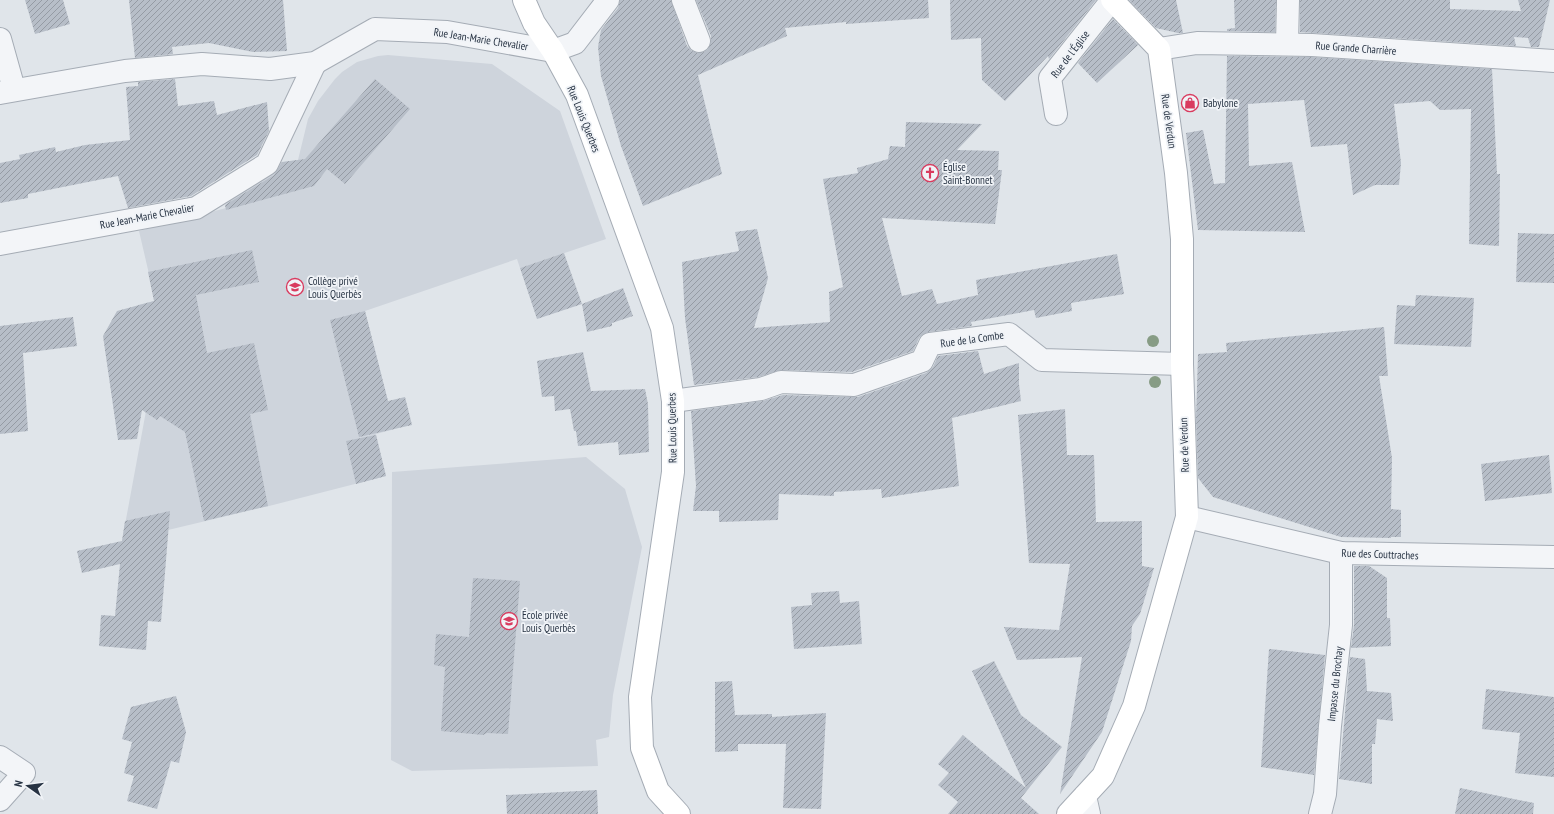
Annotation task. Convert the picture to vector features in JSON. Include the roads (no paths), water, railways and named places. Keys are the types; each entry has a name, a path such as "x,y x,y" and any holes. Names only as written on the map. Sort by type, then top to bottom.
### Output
{"street":[{"name":"Rue Louis Querbes","path":"524,0 534,23 553,51 577,95 662,328 673,401 673,472 640,697 642,748 658,791 679,814"},
{"path":"553,51 575,43 608,0"},
{"path":"683,0 699,41"},
{"path":"1112,0 1159,49"},
{"name":"Rue de l'Église","path":"1056,114 1050,78 1112,0"},
{"path":"1287,44 1288,0"},
{"name":"Rue Jean-Marie Chevalier","path":"7,91 125,71 202,64 270,69 315,63 375,29 447,32 553,51"},
{"path":"0,39 7,91"},
{"name":"Rue Grande Charrière","path":"1159,49 1197,43 1287,44 1554,61"},
{"name":"Rue de Verdun","path":"1068,814 1087,805 1103,776 1134,706 1187,517 1182,364 1182,239 1175,165 1159,49"},
{"name":"Rue Jean-Marie Chevalier","path":"0,244 196,208 267,164 315,63"},
{"name":"Rue de la Combe","path":"673,401 760,389 781,382 854,384 922,361 930,344 1009,334 1042,360 1182,364"},
{"name":"Rue des Couttraches","path":"1187,517 1341,553 1554,557"},
{"name":"Impasse du Brochay","path":"1320,814 1325,794 1330,720 1341,625 1341,553"},
{"path":"0,757 24,773 0,800"}],"place":[{"name":"Babylone","path":"1190,103"},
{"name":"Église Saint-Bonnet","path":"930,173"},
{"name":"Collège privé Louis Querbès","path":"295,287"},
{"name":"École privée Louis Querbès","path":"509,621"}]}
